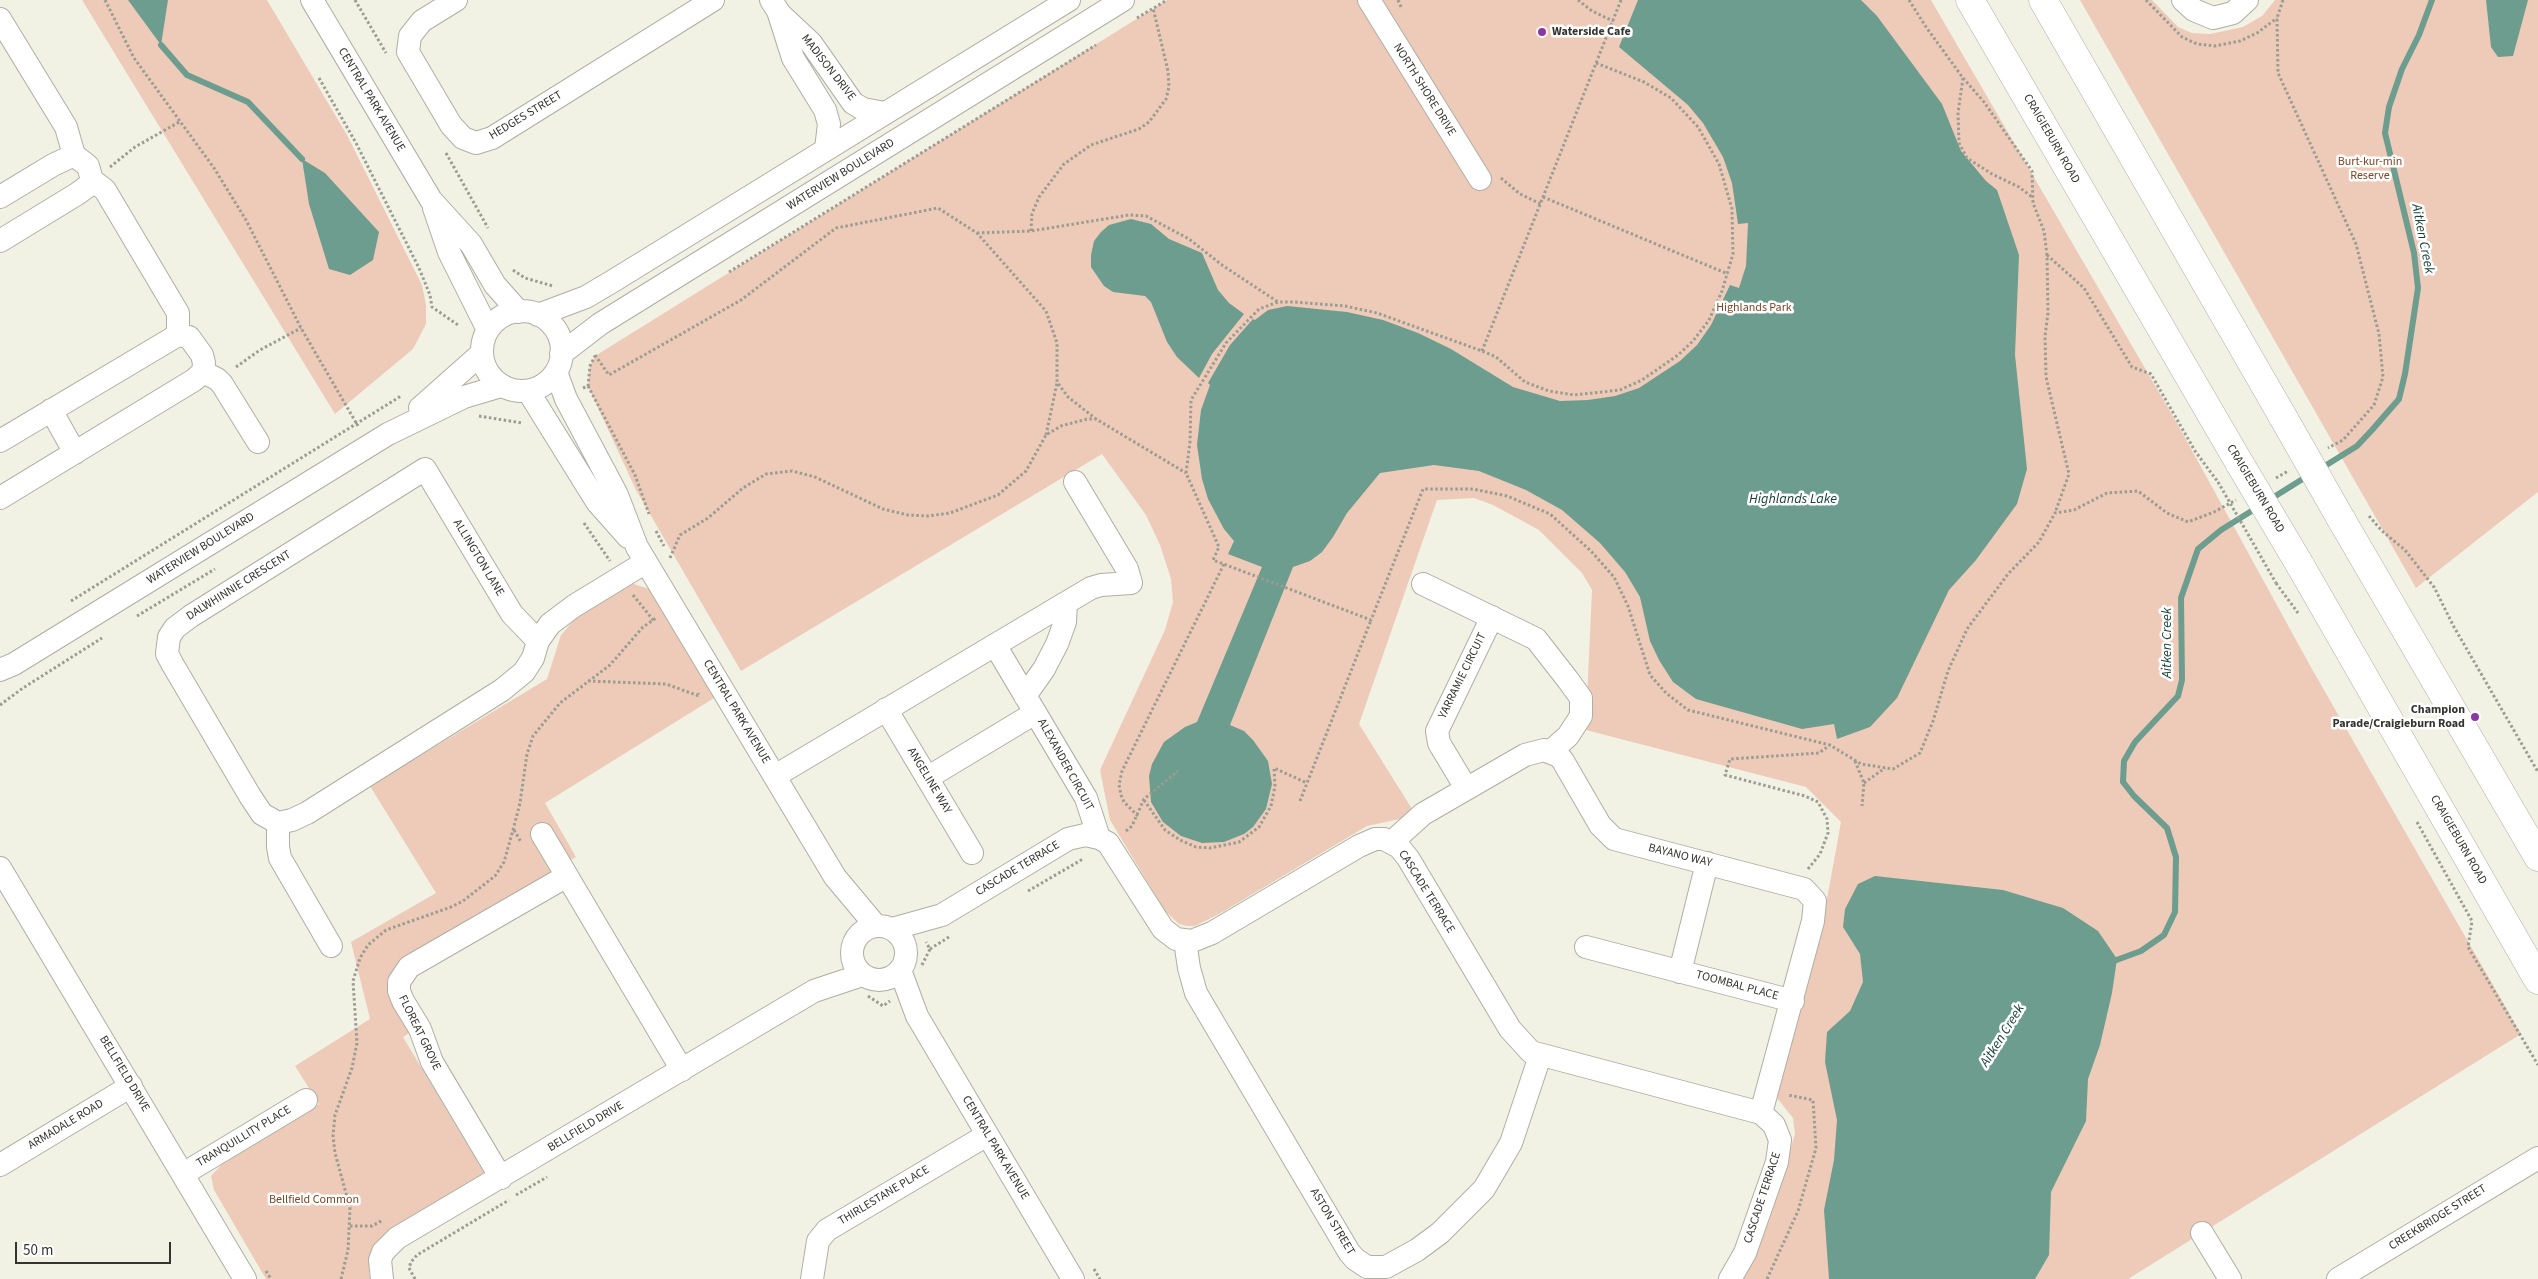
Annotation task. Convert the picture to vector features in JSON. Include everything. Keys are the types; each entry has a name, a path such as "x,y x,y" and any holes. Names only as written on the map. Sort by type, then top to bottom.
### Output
{"main road":[{"name":"CRAIGIEBURN ROAD","path":"1970,0 2300,565 2538,980"},
{"path":"2043,0 2341,519 2538,857"}],"street":[{"name":"CENTRAL PARK AVENUE","path":"312,0 431,200 471,244 495,285 528,313"},
{"name":"HEDGES STREET","path":"456,0 422,21 410,36 408,52 451,125 463,138 476,143 492,138 713,0"},
{"path":"528,313 548,322 556,331 560,342 558,363 544,384 519,391 501,386 491,377 484,366 482,353 488,330 501,317 565,305 614,281 1069,0"},
{"name":"WATERVIEW BOULEVARD","path":"558,363 583,335 1123,0"},
{"name":"NORTH SHORE DRIVE","path":"1369,0 1480,180"},
{"path":"2183,0 2198,12 2213,18 2232,13 2247,0"},
{"name":"MADISON DRIVE","path":"774,6 811,43 853,103 863,109 885,113"},
{"name":"MADISON DRIVE","path":"774,6 793,58 825,110 829,124 826,149"},
{"path":"0,19 66,127 74,155 88,166 92,180 105,190 178,314 178,335"},
{"path":"0,197 53,165 74,155"},
{"path":"0,241 76,194 88,186 92,180"},
{"name":"CENTRAL PARK AVENUE","path":"431,200 448,252 488,330"},
{"path":"0,441 178,335 189,337 195,342 210,375 258,442"},
{"name":"WATERVIEW BOULEVARD","path":"5,671 379,439 432,399 482,353"},
{"name":"CENTRAL PARK AVENUE","path":"558,363 566,399 617,495 642,555"},
{"path":"0,498 194,380 210,375"},
{"name":"WATERVIEW BOULEVARD","path":"379,439 464,397 501,386"},
{"name":"CENTRAL PARK AVENUE","path":"528,390 597,502 642,555 835,877 862,962 917,1016 1072,1279"},
{"path":"51,410 75,453"},
{"name":"ALLINGTON LANE","path":"425,469 512,614 538,641"},
{"name":"DALWHINNIE CRESCENT","path":"278,823 262,814 177,673 167,654 169,636 175,628 191,616 425,469"},
{"path":"775,776 1066,603 1101,585 1131,583 1127,569 1075,482"},
{"path":"331,946 280,858 278,823 292,820 307,813 502,690 524,672 533,658 538,641 550,624 642,555"},
{"name":"YARRAMIE CIRCUIT","path":"1423,584 1536,639 1581,698 1581,716 1576,725 1551,752"},
{"path":"927,778 1030,704 1065,622 1066,603"},
{"name":"YARRAMIE CIRCUIT","path":"1466,788 1439,743 1437,732 1492,618"},
{"name":"ALEXANDER CIRCUIT","path":"995,646 1091,808 1099,838"},
{"name":"ANGELINE WAY","path":"886,709 972,853"},
{"path":"1392,842 1423,814 1466,788 1525,755 1536,751 1551,752"},
{"name":"BAYANO WAY","path":"1551,752 1563,761 1609,836 1621,841 1707,864 1797,886"},
{"path":"542,834 682,1070"},
{"name":"CASCADE TERRACE","path":"884,928 942,914 1068,839 1085,835 1099,838"},
{"path":"1099,838 1108,843 1115,852 1163,929 1176,939 1185,941"},
{"name":"CASCADE TERRACE","path":"1185,941 1200,939 1212,933 1367,842 1384,839 1392,842 1408,858 1514,1036 1531,1052 1540,1056 1761,1114 1768,1118 1778,1132 1780,1140 1777,1162 1746,1253 1730,1279"},
{"name":"TOOMBAL PLACE","path":"1680,972 1707,864"},
{"name":"BELLFIELD DRIVE","path":"1,868 245,1279"},
{"name":"FLOREAT GROVE","path":"501,1178 432,1062 420,1029 400,994 399,982 409,967 566,876"},
{"name":"CENTRAL PARK AVENUE","path":"835,877 884,928"},
{"path":"1761,1114 1793,1001 1816,907 1811,895 1797,886"},
{"name":"CASCADE TERRACE","path":"903,960 942,914"},
{"path":"884,928 899,935 903,960 888,979 862,962 861,932 884,928"},
{"name":"ASTON STREET","path":"1185,941 1189,968 1196,993 1346,1247 1355,1260 1368,1267 1376,1269 1386,1267 1416,1250 1440,1233 1484,1189 1511,1143 1540,1056"},
{"name":"TOOMBAL PLACE","path":"1586,947 1793,1001"},
{"name":"CENTRAL PARK AVENUE","path":"903,960 917,1016"},
{"name":"BELLFIELD DRIVE","path":"382,1279 380,1260 389,1244 862,962"},
{"name":"ARMADALE ROAD","path":"0,1164 131,1086"},
{"name":"TRANQUILLITY PLACE","path":"183,1174 306,1100"},
{"name":"THIRLESTANE PLACE","path":"812,1279 818,1241 827,1230 987,1135"},
{"name":"CREEKBRIDGE STREET","path":"2352,1276 2538,1158"},
{"path":"2202,1234 2230,1279"}],"path":[{"path":"105,0 134,58 214,168 246,220 301,328 356,424 379,439"},
{"path":"355,0 389,57"},
{"path":"1031,231 1032,214 1039,197 1064,164 1092,145 1139,130 1149,122 1166,99 1169,87 1168,71 1153,8 1167,0"},
{"path":"1578,0 1592,11 1613,20"},
{"path":"1482,351 1621,0"},
{"path":"1300,801 1423,488 1473,489 1507,496 1550,514 1591,550 1614,577 1628,606 1650,676 1688,710 1830,744 1861,764 1893,769 1920,753 1933,721 1948,671 1967,629 2008,574 2039,542 2055,513 2069,474 2046,377 2047,255 2044,231 2033,198 2032,171 1984,102 1963,78 1909,0"},
{"path":"2284,0 2277,18 2278,73 2356,244 2378,334 2384,377 2374,406 2343,440 2326,450"},
{"path":"1371,620 1213,560 1219,547 1186,473 1190,442 1191,400 1226,343 1248,317 1259,309 1278,302 1345,306 1377,313 1482,351 1496,358 1525,382 1549,391 1574,395 1620,390 1660,369 1693,341 1710,320 1728,274 1733,254 1732,209 1727,184 1711,147 1686,112 1671,98 1644,82 1596,63"},
{"path":"319,78 356,143 411,251 430,295 432,306 458,325"},
{"path":"1963,78 1958,113 1959,143 1963,150 1968,158 1992,174 2019,187 2033,198"},
{"path":"92,180 135,147 181,122"},
{"path":"442,147 490,232"},
{"path":"1543,197 1728,274"},
{"path":"583,335 609,375 741,300 836,228 938,208 977,233 1046,311 1057,343 1057,382 1046,435 1026,471 1013,483 990,498 950,513 928,516 908,515 868,502 815,477 792,471 766,474 743,488 708,518 680,535 670,558"},
{"path":"977,233 1031,231 1129,215 1146,216 1163,223 1189,238 1222,265 1278,302"},
{"path":"2047,255 2084,288 2132,367 2151,374 2195,451 2218,482 2276,583"},
{"path":"511,268 525,278 553,285 565,305"},
{"path":"210,375 243,363 260,350 301,328"},
{"path":"1057,382 1068,397 1096,419 1186,473"},
{"path":"68,603 403,395"},
{"path":"1046,435 1061,426 1096,419"},
{"path":"2274,479 2292,469"},
{"path":"2055,513 2074,510 2107,493 2138,492 2168,513 2188,522 2214,512 2240,498"},
{"path":"2367,513 2382,531 2405,550 2434,586 2454,627 2538,772"},
{"path":"1138,816 1124,802 1119,778 1224,564"},
{"path":"341,1279 348,1250 350,1208 335,1153 333,1136 335,1115 352,1068 357,1043 353,982 360,958 368,945 386,930 451,907 463,901 495,876 504,862 513,830 530,745 542,722 572,692 610,665 643,627 674,606"},
{"path":"1797,886 1825,845 1828,833 1827,819 1823,809 1813,798 1725,775 1730,759 1819,753 1830,744"},
{"path":"1854,760 1864,783 1862,806"},
{"path":"1144,799 1165,830 1180,840 1196,847 1210,848 1239,842 1259,827 1271,806 1275,786 1274,768 1307,783"},
{"path":"1864,783 1885,768"},
{"path":"1129,830 1138,816 1144,799 1178,771"},
{"path":"2472,921 2468,947 2538,1065"},
{"path":"415,1279 409,1268 417,1254 550,1175"}],"green space":[{"path":"82,0 267,0 347,135 422,285 426,305 426,324 413,349 335,414"},
{"name":"Highlands Park","path":"1167,0 1931,0 2178,425 2312,669 2521,1034 2128,1279 1739,1279 1770,1214 1795,1134 1793,1118 1777,1098 1825,910 1841,822 1806,787 1582,729 1587,700 1592,590 1582,573 1539,530 1493,505 1474,498 1437,500 1359,724 1412,809 1400,819 1367,826 1219,914 1195,926 1179,924 1165,911 1110,820 1100,770 1165,630 1173,602 1171,579 1160,545 1146,515 1102,454 741,671 636,490 588,386 590,366 595,356"},
{"name":"Burt-kur-min Reserve","path":"2080,0 2152,0 2178,27 2192,33 2210,34 2243,27 2262,16 2275,0 2538,0 2538,492 2416,588"},
{"name":"Bellfield Common","path":"631,583 655,591 719,695 545,803 576,857 403,959 411,1032 403,1037 484,1173 391,1233 372,1252 369,1274 371,1279 266,1279 214,1190 211,1176 222,1164 319,1104 295,1066 370,1019 351,942 436,893 370,786 547,679 561,635 574,620"}],"water":[{"path":"128,0 168,0 161,45"},
{"name":"Highlands Lake","path":"1638,0 1861,0 1877,16 1942,104 1961,151 1986,181 1997,190 2019,255 2015,355 2027,469 2017,504 1976,560 1949,590 1897,698 1870,727 1837,739 1834,724 1802,729 1696,699 1673,682 1650,641 1640,597 1625,572 1600,543 1562,510 1526,490 1479,471 1434,465 1380,473 1347,513 1322,552 1310,561 1293,567 1230,725 1244,731 1268,761 1272,784 1266,809 1253,827 1244,834 1224,842 1202,843 1181,836 1163,822 1151,802 1149,776 1152,764 1164,742 1185,727 1197,722 1262,567 1228,554 1234,541 1224,529 1208,499 1202,479 1197,445 1201,410 1210,385 1208,383 1230,345 1253,319 1255,320 1268,310 1287,306 1347,312 1383,320 1418,333 1451,349 1513,387 1560,401 1588,400 1615,396 1639,388 1680,361 1697,345 1711,325 1730,285 1739,288 1746,266 1748,223 1738,224 1732,183 1723,157 1703,123 1688,105 1619,47"},
{"path":"2486,0 2528,0 2513,56 2498,57 2491,47"},
{"path":"302,159 325,173 379,232 373,260 350,275 329,269 309,204"},
{"path":"1131,219 1151,224 1169,239 1202,253 1218,290 1229,303 1244,314 1212,354 1199,378 1177,357 1167,342 1151,302 1145,296 1113,292 1104,286 1091,267 1094,241 1101,232 1109,225"},
{"path":"1875,876 2003,890 2063,908 2098,931 2117,959 2112,993 2100,1045 2088,1079 2086,1121 2051,1192 2049,1255 2035,1279 1829,1279 1824,1210 1834,1160 1837,1120 1825,1062 1827,1032 1850,1011 1863,982 1860,954 1843,927 1845,909 1858,884"}],"waterway":[{"name":"Aitken Creek","path":"2320,469 2357,446 2372,430 2399,399 2405,374 2418,288 2414,253 2385,133 2389,107 2402,69 2419,35 2432,0"},
{"path":"161,45 187,75 248,102 302,159"},
{"name":"Aitken Creek","path":"2269,500 2309,475"},
{"name":"Aitken Creek","path":"2111,962 2141,951 2164,935 2175,912 2176,857 2167,828 2134,796 2123,782 2124,761 2135,742 2178,696 2182,680 2181,598 2198,549 2221,530 2258,507"}],"place":[{"name":"Waterside Cafe","path":"1542,32"},
{"name":"Champion Parade/Craigieburn Road","path":"2475,717"}]}
